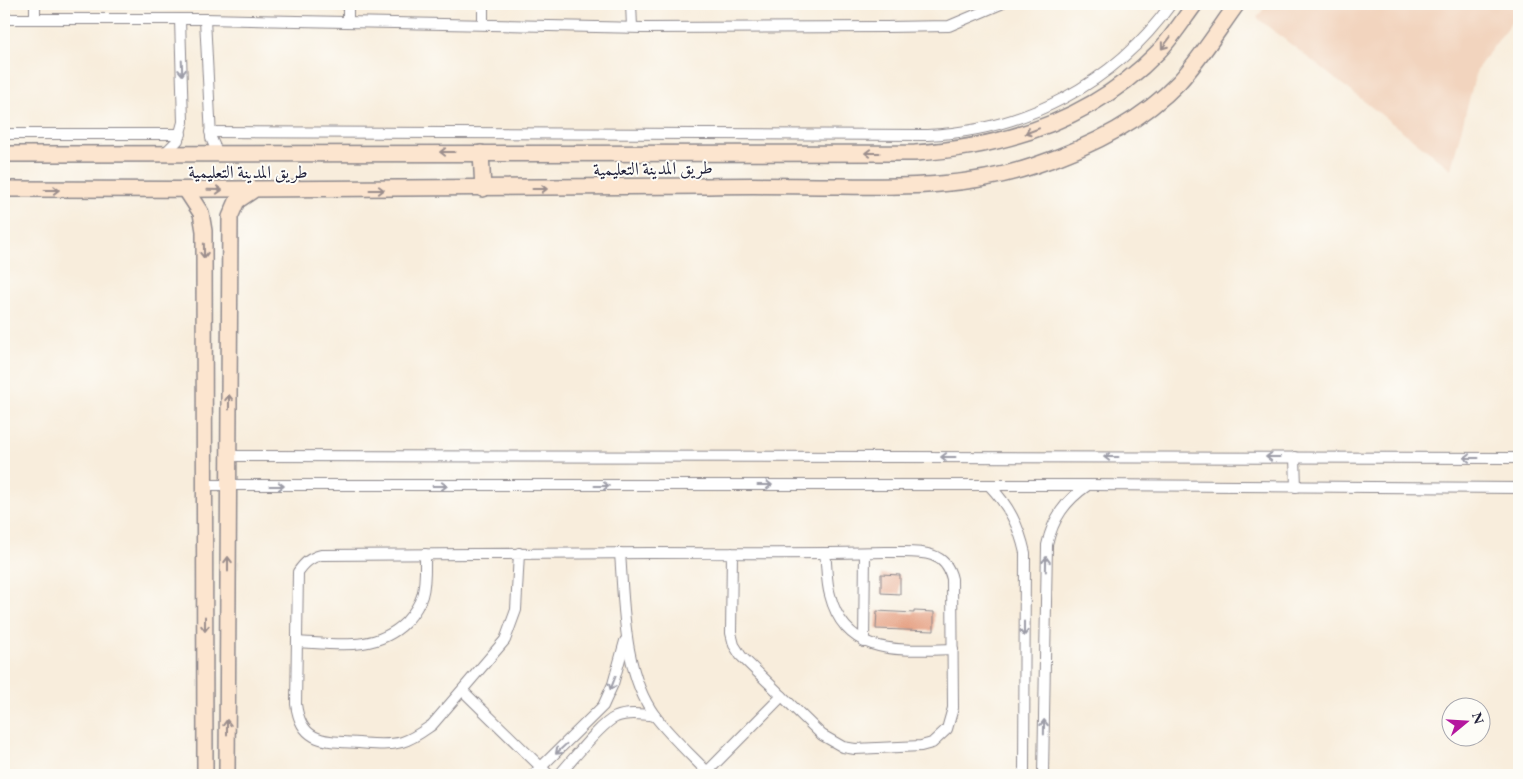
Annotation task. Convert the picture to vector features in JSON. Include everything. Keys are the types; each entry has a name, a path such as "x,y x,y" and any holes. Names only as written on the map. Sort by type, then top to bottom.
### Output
{"street":[{"path":"35,4 35,18"},
{"path":"348,4 348,21"},
{"path":"483,4 483,24"},
{"path":"631,4 632,27"},
{"path":"4,18 348,21 632,27 949,26 1001,4"},
{"path":"210,132 926,135 967,132 1026,116 1072,95 1127,53 1152,28 1171,4"},
{"name":"طريق المدينة التعليمية","path":"4,154 915,153 982,146 1014,138 1058,121 1082,111 1106,96 1136,73 1160,51 1195,4"},
{"name":"طريق المدينة التعليمية","path":"4,189 252,191 761,185 895,186 950,183 1004,175 1064,156 1094,142 1108,135 1147,108 1176,85 1195,64 1237,4"},
{"path":"164,154 174,145 181,134 183,122 180,19"},
{"path":"205,19 210,132 212,143 218,154"},
{"path":"4,134 181,134"},
{"path":"481,153 483,189"},
{"path":"186,190 200,213 204,231 205,775"},
{"path":"227,775 230,217 238,201 252,191"},
{"path":"229,456 1519,458"},
{"path":"1295,457 1296,487"},
{"path":"205,485 1088,485 1519,488"},
{"path":"989,485 1014,516 1021,534 1025,553 1024,775"},
{"path":"1043,775 1047,545 1056,516 1065,504 1088,485"},
{"path":"519,553 518,595 512,626 496,653 432,725 418,735 402,742 387,745 322,741 311,736 297,717 298,572 312,558 321,555 519,553 732,553 825,553 865,553 925,553 934,554 947,564 952,579 952,719 940,737 921,746 855,749 843,747 822,735 741,656 734,645 730,633 732,553"},
{"path":"620,553 626,638 635,670 655,716 709,773 782,696"},
{"path":"825,553 829,593 833,608 851,633 864,642 889,650 953,649"},
{"path":"864,642 865,553"},
{"path":"297,642 360,645 388,636 400,627 418,606 424,582 425,554"},
{"path":"537,771 603,706 618,669 626,638"},
{"path":"463,691 537,771 549,775"},
{"path":"559,775 596,734 615,717 628,714 655,716"}],"shaded area":[{"path":"1267,4 1519,4 1519,12 1477,69 1451,169 1257,18"}],"building":[{"path":"881,574 900,575 900,594 881,593"},
{"path":"877,611 934,612 934,631 876,629"}]}
